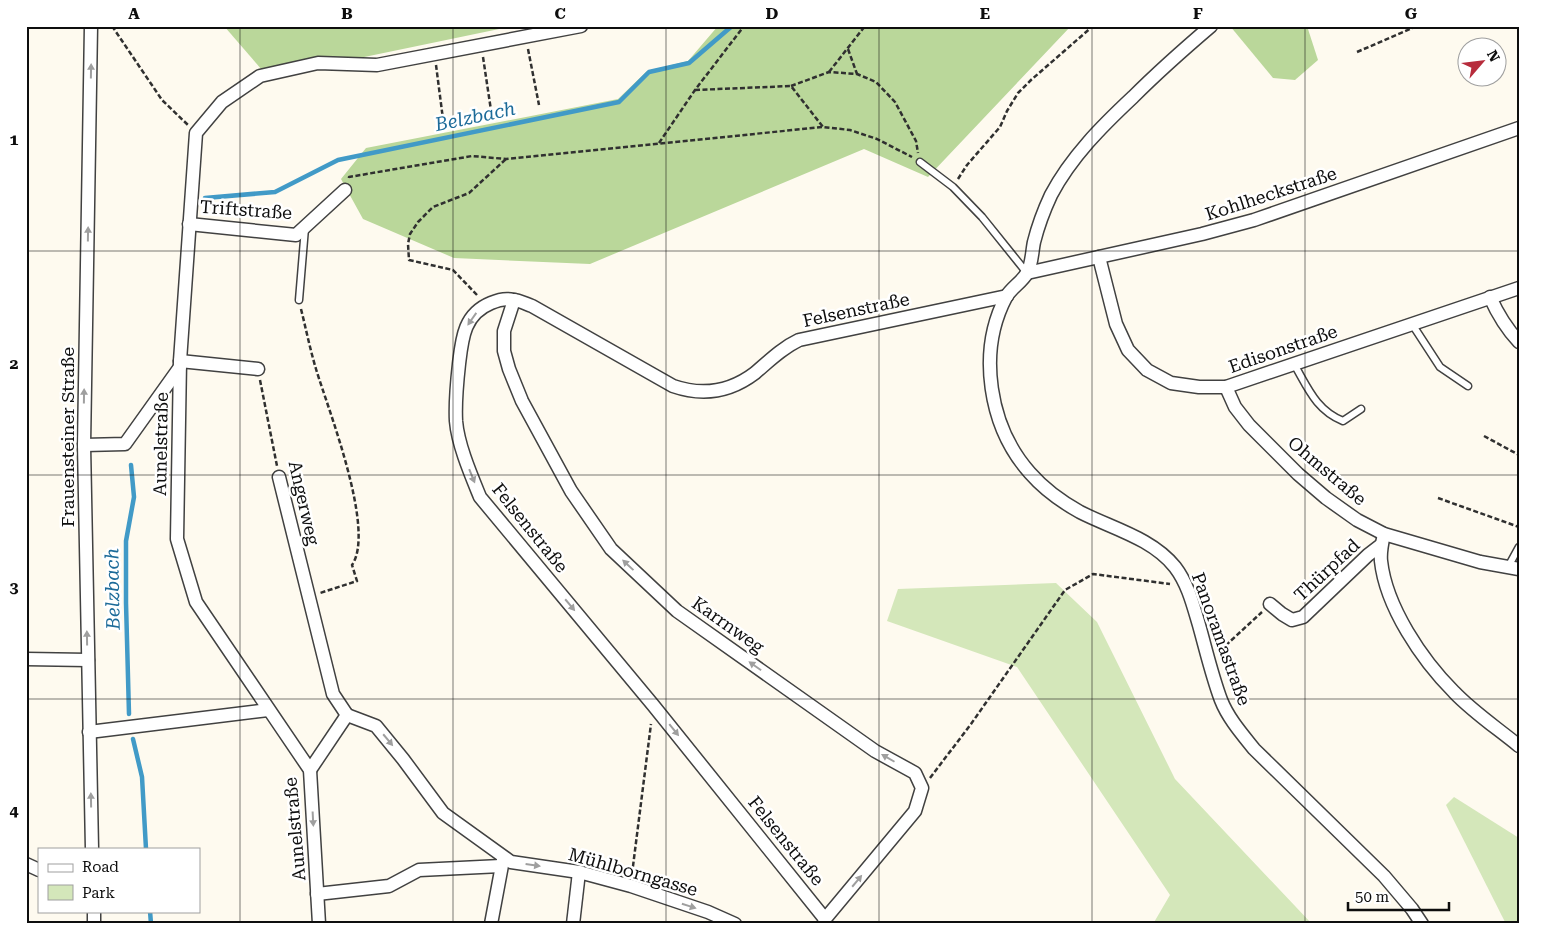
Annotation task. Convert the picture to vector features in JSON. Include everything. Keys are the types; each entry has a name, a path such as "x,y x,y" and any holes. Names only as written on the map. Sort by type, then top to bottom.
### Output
{"street":[{"name":"Frauensteiner Straße","path":"91,26 84,445 92,848"},
{"path":"196,133 222,102 260,76 318,63 377,65 582,26"},
{"path":"1028,273 1038,226 1051,195 1070,165 1093,136 1123,106 1171,60 1211,26"},
{"name":"Kohlheckstraße","path":"1028,273 1202,234 1254,220 1519,128"},
{"name":"Aunelstraße","path":"196,133 180,364 177,539 196,602 310,770 319,924"},
{"name":"Triftstraße","path":"189,224 296,235 345,190"},
{"name":"Edisonstraße","path":"1099,258 1116,324 1128,350 1147,370 1172,383 1199,387 1226,387 1519,288"},
{"name":"Panoramastraße","path":"1028,273 1007,296 996,325 990,356 992,388 999,418 1012,447 1030,473 1053,495 1079,512 1158,551 1174,566 1187,586 1222,702 1237,729 1254,749 1384,876 1422,924"},
{"name":"Felsenstraße","path":"825,921 653,705 480,497 465,461 456,422 457,384 462,342 470,319 486,305 499,300 514,300 532,306 673,386 686,391 703,393 739,383 787,346 799,340 1007,296"},
{"path":"1490,298 1499,318 1519,342"},
{"name":"Karrnweg","path":"514,300 504,331 504,351 509,369 522,401 571,492 611,549 677,611 875,751 915,774 922,788"},
{"path":"84,445 125,444 180,364 258,369"},
{"name":"Ohmstraße","path":"1226,387 1235,407 1249,425 1298,474 1326,498 1383,540 1513,568"},
{"name":"Angerweg","path":"279,477 333,694 347,715"},
{"path":"1383,540 1380,559 1383,572 1402,622 1418,649 1455,694 1519,746"},
{"name":"Thürpfad","path":"1270,604 1292,620 1303,617 1383,540"},
{"path":"26,659 88,660"},
{"path":"89,732 268,710"},
{"path":"310,770 347,715"},
{"name":"Mühlborngasse","path":"347,715 376,726 443,813 469,830 502,861 579,872 631,886 708,912 735,924"},
{"path":"825,921 915,811 922,788"},
{"path":"317,894 389,886 419,870 502,861 491,924"},
{"path":"26,864 38,870"},
{"path":"573,924 579,872"}],"lane":[{"path":"920,162 953,187 982,217 1028,273"},
{"path":"299,300 305,226"},
{"path":"1412,324 1440,367 1468,386"},
{"path":"1294,364 1320,407 1335,418 1342,420 1361,409"},
{"path":"1513,568 1519,547"}],"path":[{"path":"112,26 162,100 196,133"},
{"path":"658,144 695,90 744,26"},
{"path":"829,72 865,26"},
{"path":"953,187 966,165 1000,127 1018,93 1093,26"},
{"path":"1357,52 1417,26"},
{"path":"526,37 539,105"},
{"path":"482,45 492,117"},
{"path":"848,48 857,74"},
{"path":"435,54 444,127"},
{"path":"695,90 791,86 829,72 857,74 876,82 895,102 916,141 920,162"},
{"path":"791,86 823,127"},
{"path":"345,190 349,177 472,156 506,159 823,127 850,130 877,139 920,162"},
{"path":"486,305 453,270 409,260 408,244 410,234 418,222 433,207 470,192 506,159"},
{"path":"299,300 315,368 342,448 359,529 356,559 352,565 358,581 309,597"},
{"name":"Angerweg","path":"258,369 279,477"},
{"path":"1484,436 1519,455"},
{"path":"1438,498 1519,527"},
{"path":"922,788 971,724 1065,590 1092,574 1187,586"},
{"path":"1224,647 1270,604"},
{"path":"631,886 653,705"}],"green space":[{"path":"224,26 514,26 268,77"},
{"path":"718,26 1071,26 928,177 864,149 590,264 454,258 363,219 341,179 366,148 618,99 647,71 688,61"},
{"path":"1230,26 1307,26 1318,60 1295,80 1273,78"},
{"path":"1056,583 1097,622 1175,779 1312,924 1153,924 1170,895 1017,667 887,621 898,589"},
{"path":"1454,797 1519,838 1519,924 1506,924 1446,805"}],"waterway":[{"name":"Belzbach","path":"205,198 275,192 338,160 619,102 649,72 689,63 732,26"},
{"name":"Belzbach","path":"129,714 126,541 134,497 131,465"},
{"name":"Belzbach","path":"133,739 142,777 146,848"},
{"name":"Belzbach","path":"150,912 151,924"}]}
